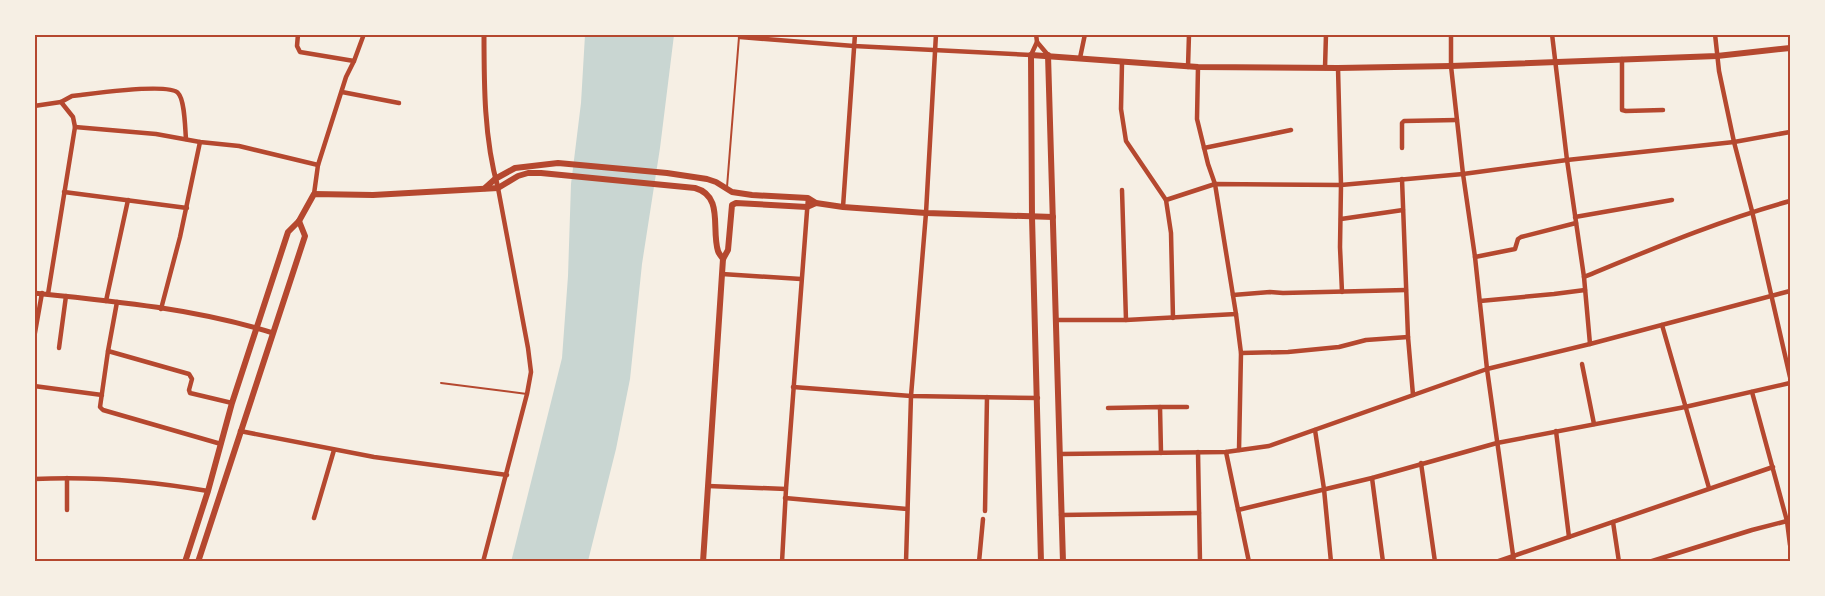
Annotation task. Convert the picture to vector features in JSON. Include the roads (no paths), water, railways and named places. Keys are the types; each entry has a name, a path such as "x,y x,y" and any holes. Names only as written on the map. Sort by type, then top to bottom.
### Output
{"main road":[{"path":"1041,561 1032,217 1031,55 1188,67 1338,68 1717,56 1791,48"},
{"path":"1047,55 1063,561"},
{"path":"485,189 495,179 515,168 558,163 667,172 707,179 727,190 752,195 808,198 816,204"},
{"path":"184,561 194,536 232,403 288,232 299,221 314,194 373,195 498,188 518,176 541,172 699,188 710,197 716,219 718,250 723,259"},
{"path":"703,561 723,259 728,250 733,204 736,202 807,207 816,204 926,213 1053,217"},
{"path":"198,561 304,236 299,221"},
{"path":"194,536 206,537"}],"street":[{"path":"298,34 297,46 300,52 354,61"},
{"path":"314,194 318,165 345,76 354,61 364,34"},
{"path":"483,561 507,475 531,372 488,141 484,34"},
{"path":"843,207 855,34"},
{"path":"906,561 911,396 926,213 936,34"},
{"path":"1036,34 1037,42 1047,55"},
{"path":"1080,58 1085,34"},
{"path":"1188,67 1189,34"},
{"path":"1325,68 1326,34"},
{"path":"1451,34 1451,66 1463,174 1487,369 1514,559"},
{"path":"1552,34 1566,160 1584,277 1590,344"},
{"path":"1715,34 1717,56 1734,142 1791,377"},
{"path":"740,36 854,46 1031,55 1037,42"},
{"path":"1622,59 1622,110 1663,111"},
{"path":"1122,63 1121,109 1126,141 1166,200 1171,233 1173,318"},
{"path":"1198,67 1197,119 1215,184 1241,353 1239,450"},
{"path":"1338,68 1342,292"},
{"path":"34,106 61,102 72,96 161,88 178,93 182,103 186,139"},
{"path":"342,92 399,103"},
{"path":"34,338 45,294 75,127 73,117 61,102"},
{"path":"1402,148 1402,123 1404,121 1457,120"},
{"path":"75,127 239,146 318,165"},
{"path":"1204,148 1292,130"},
{"path":"1166,200 1215,184 1341,185 1463,174 1566,160 1734,142 1791,132"},
{"path":"161,309 187,208 200,142"},
{"path":"1402,179 1408,338 1413,395"},
{"path":"1122,190 1126,320"},
{"path":"64,192 187,208"},
{"path":"782,561 808,198"},
{"path":"106,301 128,200"},
{"path":"1475,257 1515,249 1521,237 1575,220 1672,200"},
{"path":"1584,277 1752,211 1791,201"},
{"path":"1341,219 1403,210"},
{"path":"722,274 801,279"},
{"path":"1233,295 1270,292 1406,290"},
{"path":"1480,301 1585,290"},
{"path":"1060,453 1226,452 1269,446 1487,369 1791,291"},
{"path":"34,293 117,302 229,320 273,333"},
{"path":"59,348 66,296"},
{"path":"117,302 100,406 103,410 221,444"},
{"path":"1056,320 1126,320 1236,314"},
{"path":"1662,325 1709,488"},
{"path":"1241,353 1298,351 1339,347 1366,340 1408,338"},
{"path":"108,351 189,374 192,379 190,393 232,403"},
{"path":"1582,364 1594,424"},
{"path":"1238,510 1372,478 1497,443 1685,407 1791,383"},
{"path":"34,386 102,395"},
{"path":"793,387 911,396 1038,398"},
{"path":"1752,392 1790,532 1791,545"},
{"path":"985,511 987,397"},
{"path":"1108,408 1187,406"},
{"path":"1160,407 1161,453"},
{"path":"1315,430 1331,561"},
{"path":"1556,430 1569,537"},
{"path":"240,431 334,450 507,475"},
{"path":"314,518 334,450"},
{"path":"1198,452 1200,561"},
{"path":"1226,452 1249,561"},
{"path":"1421,463 1435,561"},
{"path":"1496,561 1514,559 1569,537 1773,467"},
{"path":"67,478 67,510"},
{"path":"34,479 67,478 166,483 208,491"},
{"path":"1372,478 1383,561"},
{"path":"708,486 786,489"},
{"path":"785,498 908,509"},
{"path":"1061,515 1199,513"},
{"path":"979,561 983,519"},
{"path":"1613,522 1619,561"},
{"path":"1649,561 1752,530 1787,522"}],"lane":[{"path":"727,190 740,36"},
{"path":"441,383 527,394"}]}
